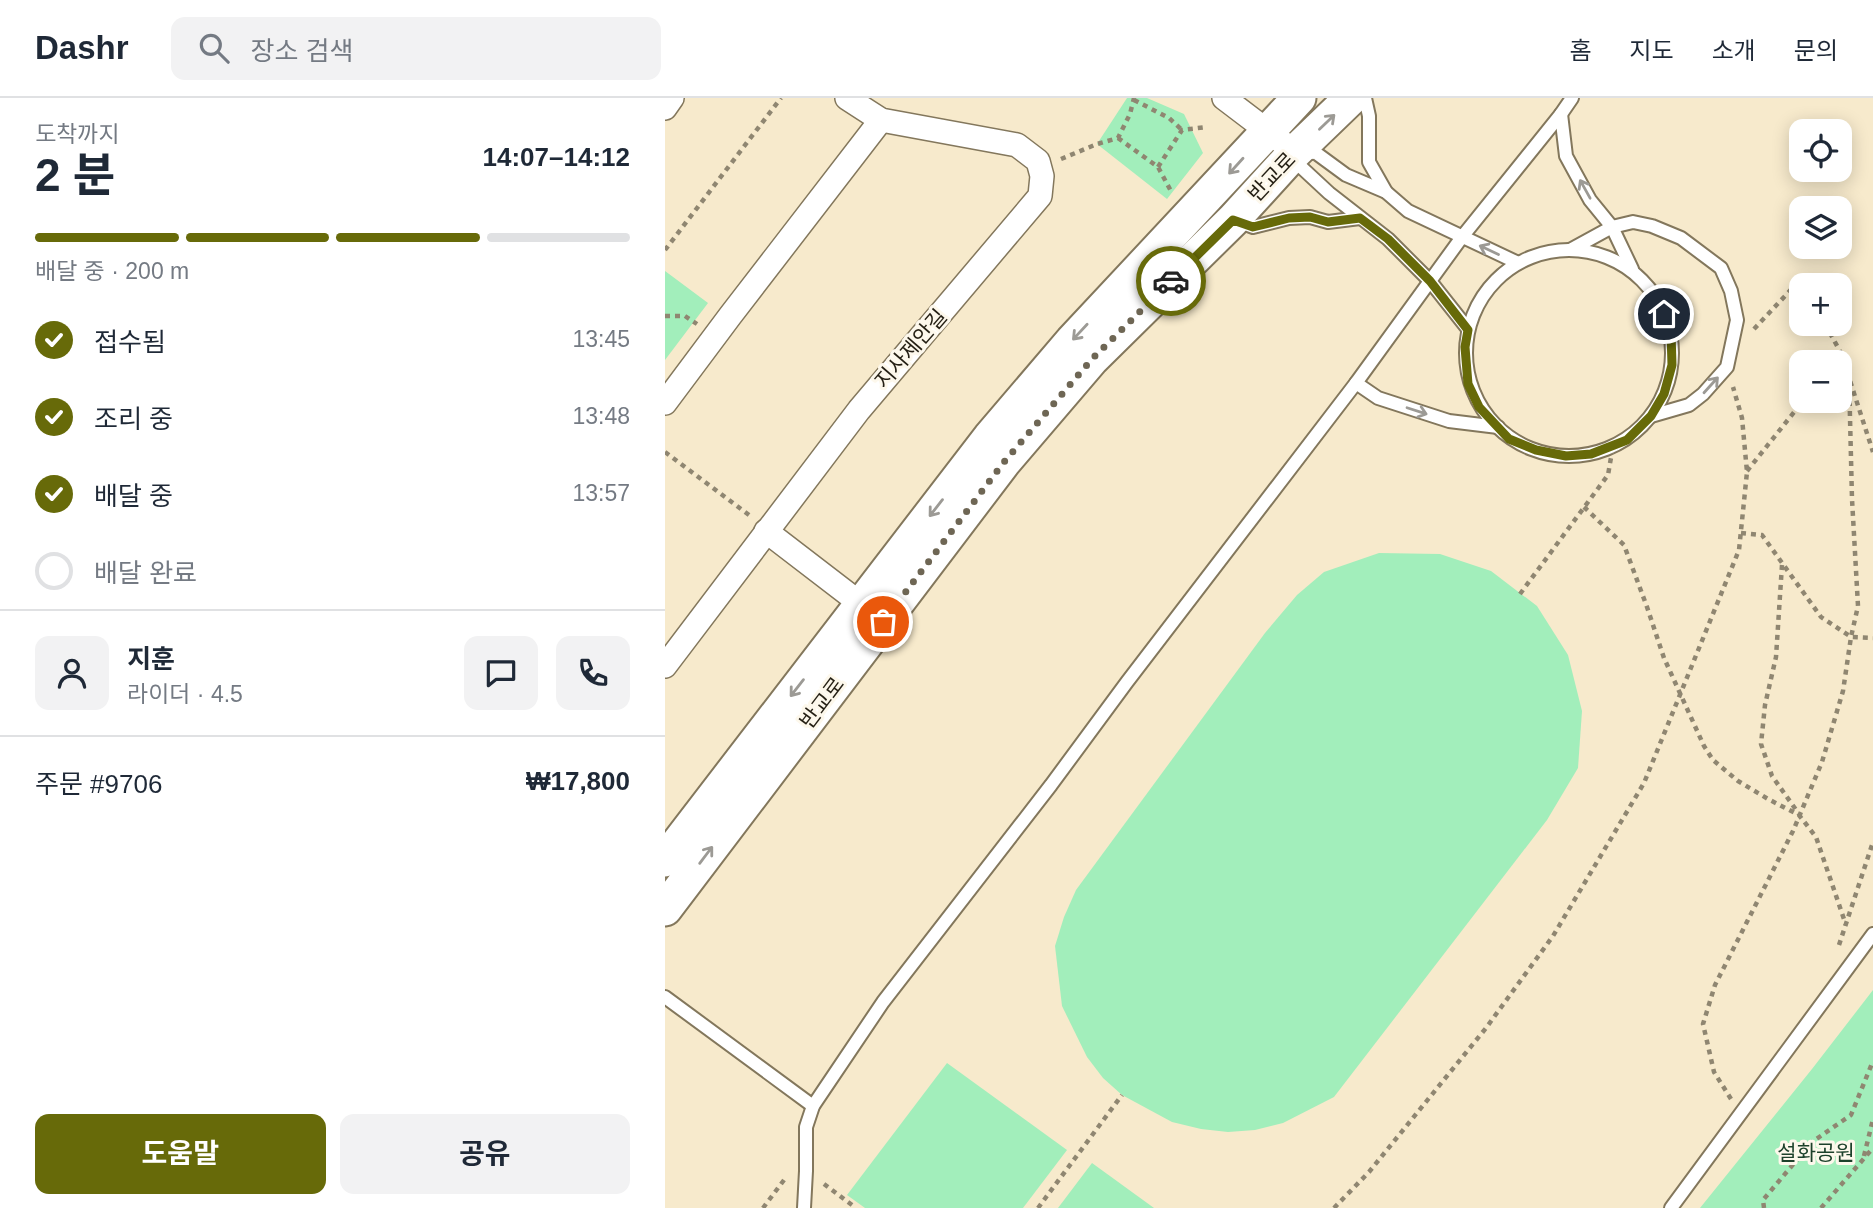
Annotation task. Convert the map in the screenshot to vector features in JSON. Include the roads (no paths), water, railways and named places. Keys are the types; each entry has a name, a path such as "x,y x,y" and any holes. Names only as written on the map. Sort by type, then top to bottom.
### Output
{"street":[{"path":"665,108 672,98"},
{"name":"지사제안길","path":"665,666 761,525 1041,196 1042,176 1038,162 1017,145 881,120 847,98"},
{"path":"1224,98 1295,152"},
{"name":"반교로","path":"665,860 990,438 1072,341 1299,98"},
{"name":"반교로","path":"665,909 1004,462 1092,359 1233,220 1295,152 1352,98"},
{"path":"665,403 881,120"},
{"path":"761,525 861,604"}],"lane":[{"path":"1365,98 1369,116 1369,162 1386,192"},
{"path":"804,1208 806,1128 813,1106 883,1002 1356,383 1462,237 1572,98"},
{"path":"1561,114 1566,156 1590,200 1612,227 1632,269 1656,295 1671,333 1672,365 1664,394 1651,416 1627,440 1591,454 1566,456 1536,450 1509,439 1479,407 1468,384 1465,347 1468,330 1474,310 1490,284 1516,262 1570,250 1600,255 1632,269"},
{"path":"1468,330 1430,281 1388,239 1301,167 1295,152 1316,153 1346,175 1386,192 1408,211 1516,262"},
{"path":"1233,220 1253,227 1289,218 1310,217 1328,222 1360,218"},
{"path":"1570,250 1612,227 1633,222 1652,226 1681,238 1721,268 1731,291 1737,320 1728,361 1703,394 1689,405 1651,416"},
{"path":"1356,383 1378,398 1449,421 1498,427"},
{"path":"1671,1208 1873,934"},
{"path":"665,997 813,1106"}],"park label":[{"name":"설화공원","path":"1816,1153"}]}
